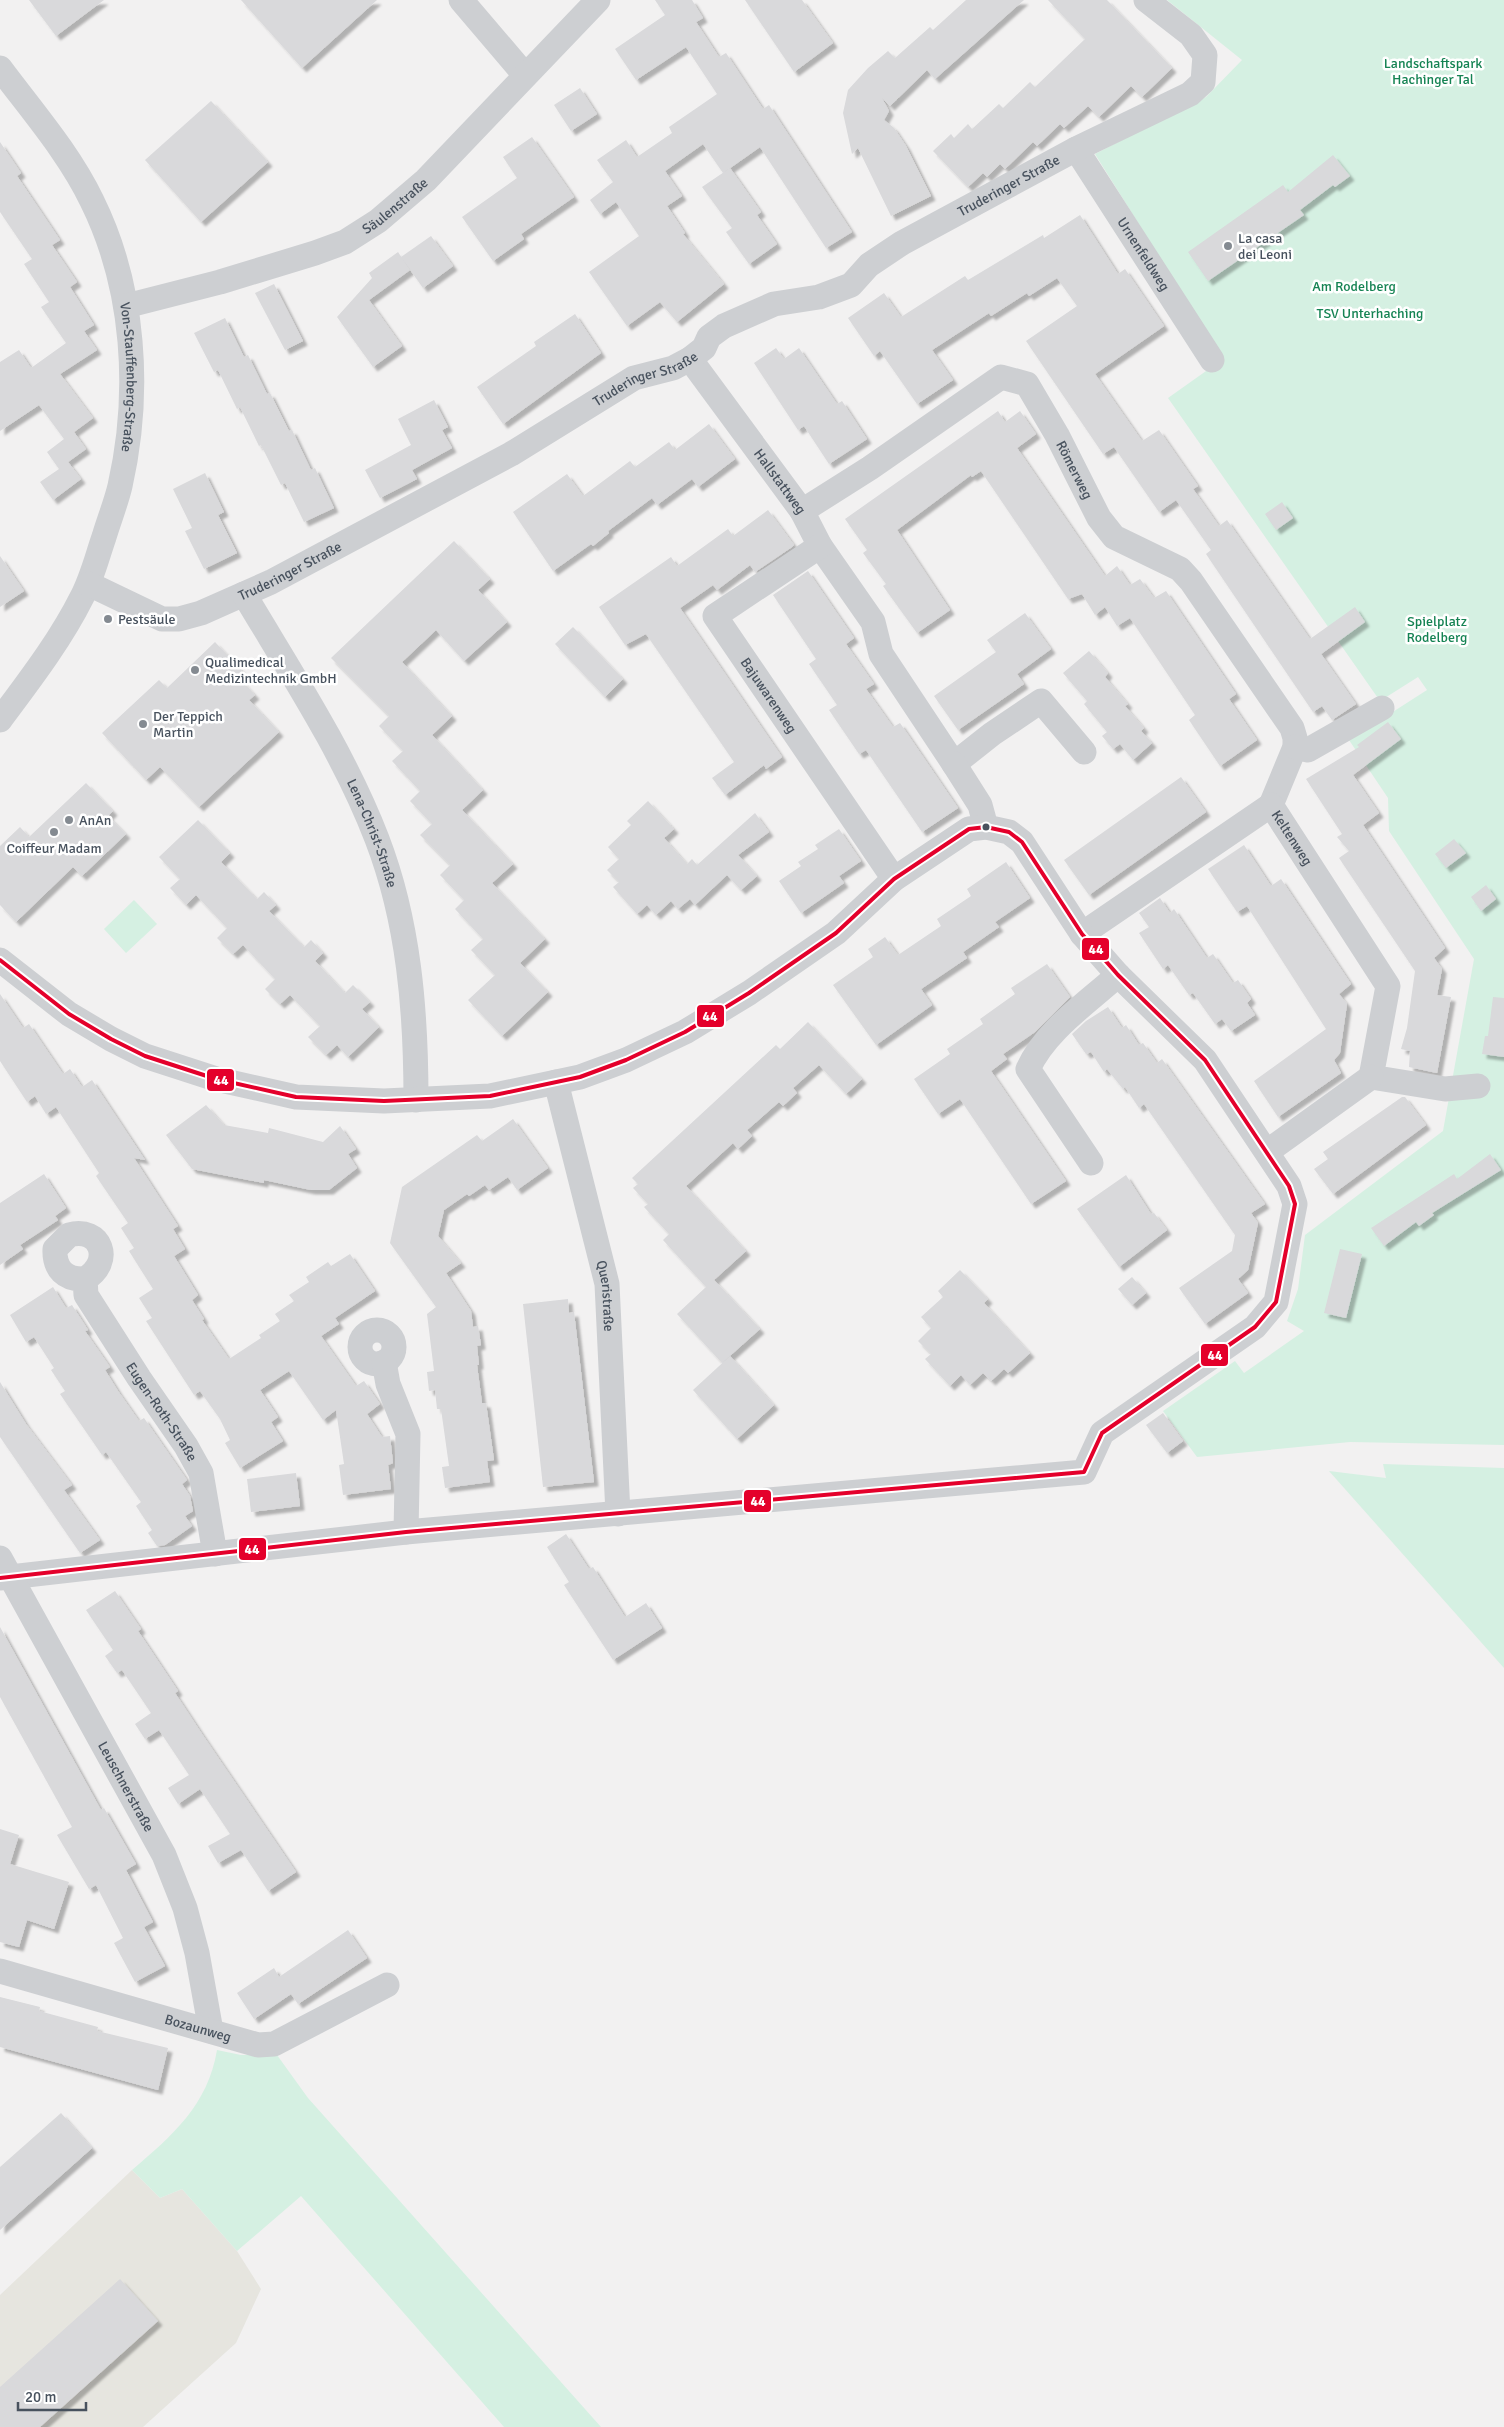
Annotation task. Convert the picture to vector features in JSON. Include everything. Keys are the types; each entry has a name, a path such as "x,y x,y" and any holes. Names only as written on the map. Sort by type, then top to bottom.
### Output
{"street":[{"path":"461,0 525,75"},
{"name":"Säulenstraße","path":"126,306 220,282 315,253 345,242 378,221 426,180 598,0"},
{"name":"Truderinger Straße","path":"89,584 162,619 178,619 201,613 271,582 511,454 634,378 673,368 690,359 704,348 710,337 724,326 774,304 819,298 851,285 869,265 887,251 1076,149 1190,94 1203,82 1205,54 1190,35 1146,0"},
{"name":"Von-Stauffenberg-Straße","path":"0,68 69,161 92,202 112,251 126,306 131,372 128,440 120,487 89,584 82,599 30,680 0,720"},
{"name":"Urnenfeldweg","path":"1076,149 1212,360"},
{"name":"Hallstattweg","path":"690,359 802,511 820,546 873,622 881,654 980,805 986,827"},
{"name":"Römerweg","path":"802,511 876,463 1001,377 1026,384 1057,435 1099,518 1114,537 1180,569 1191,581 1292,728 1295,738 1294,747"},
{"name":"Bajuwarenweg","path":"820,546 715,616 894,879"},
{"name":"Lena-Christ-Straße","path":"244,594 353,784 378,841 401,920 411,981 416,1040 416,1100"},
{"path":"954,764 992,734 1041,701 1084,752"},
{"path":"1271,805 1294,747 1308,750 1382,708"},
{"name":"Keltenweg","path":"1082,934 1271,805 1388,986 1372,1077"},
{"path":"0,960 69,1014 145,1056 216,1079 296,1097 416,1100 490,1096 580,1076 626,1060 685,1032 749,993 836,933 894,879 969,829 986,827 1009,832 1022,842 1082,934 1118,975 1205,1060 1268,1151 1289,1186 1295,1204 1276,1302 1255,1327 1102,1433 1084,1472 406,1532 215,1554 4,1571"},
{"path":"1091,1163 1028,1069 1033,1058 1049,1037 1118,975"},
{"path":"1268,1151 1372,1077 1446,1089 1478,1086"},
{"name":"Queristraße","path":"556,1082 607,1284 618,1514"},
{"name":"Eugen-Roth-Straße","path":"85,1279 86,1295 139,1378 186,1446 201,1473 215,1554"},
{"path":"384,1362 388,1384 408,1434 406,1532"},
{"name":"Leuschnerstraße","path":"4,1571 164,1856 185,1908 197,1953 211,2031"},
{"name":"Bozaunweg","path":"0,1971 252,2044 274,2044 387,1985"}],"shaded area":[{"path":"132,2170 160,2198 182,2189 237,2251 261,2289 236,2343 143,2427 0,2427 0,2295"}],"green space":[{"path":"1167,0 1504,0 1504,1445 1350,1442 1197,1457 1163,1411 1235,1361 1244,1373 1304,1331 1287,1321 1298,1289 1305,1235 1443,1131 1474,959 1389,831 1388,798 1349,740 1427,690 1418,677 1380,701 1168,398 1223,359 1095,154 1206,97 1242,60"},
{"path":"134,900 157,924 126,953 104,929"},
{"path":"1383,1464 1504,1468 1504,1668 1329,1471 1386,1478"},
{"path":"217,2050 241,2055 277,2055 308,2098 601,2427 504,2427 301,2196 237,2251 182,2189 160,2198 132,2170 174,2132 197,2103 206,2087"}],"building":[{"path":"29,0 104,0 56,36"},
{"path":"241,0 377,0 302,68"},
{"path":"655,0 692,0 703,18 696,22 719,57 726,53 763,109 769,105 852,232 826,248 760,147 723,173 703,144 665,171 682,196 667,206 685,233 683,234 724,284 677,322 660,302 627,326 589,272 639,236 616,202 600,214 590,200 613,182 597,160 626,140 637,157 672,133 669,127 717,94 686,47 636,80 615,49 665,15"},
{"path":"745,0 802,0 833,43 794,72"},
{"path":"966,0 1024,0 935,79 927,70 890,106 882,98 889,111 884,120 894,128 906,146 931,196 891,216 858,148 852,154 843,113 848,90 868,68 888,51 895,58 930,27 933,30"},
{"path":"1048,0 1107,0 1172,68 1142,97 1131,86 1099,117 1088,106 1064,128 1060,124 1037,146 1033,142 1005,169 1000,164 987,177 983,173 968,187 933,151 951,134 954,138 968,124 972,129 999,104 1003,108 1030,82 1035,87 1085,39"},
{"path":"580,88 597,114 571,131 554,105"},
{"path":"211,101 268,162 201,222 145,160"},
{"path":"532,137 574,197 521,234 524,239 493,261 462,217 517,178 503,157"},
{"path":"0,142 21,173 17,176 60,240 52,245 77,282 70,287 94,325 84,331 97,350 60,374 93,418 74,432 86,449 68,462 81,479 53,500 40,482 59,469 47,452 64,439 39,405 0,431 0,362 19,350 31,368 66,343 41,307 49,302 24,264 32,259 0,212"},
{"path":"1333,155 1350,176 1335,187 1333,185 1300,210 1304,215 1208,281 1188,252 1283,185 1288,192"},
{"path":"730,168 761,212 757,215 777,244 749,264 726,232 732,228 702,187"},
{"path":"1080,215 1118,274 1125,269 1164,326 1095,374 1142,441 1159,430 1198,486 1193,489 1219,526 1227,520 1310,639 1355,607 1365,622 1321,654 1356,704 1332,720 1322,706 1313,712 1206,554 1211,550 1176,500 1159,512 1114,447 1103,454 1026,341 1077,306 1057,278 1029,296 1027,293 991,316 989,313 932,350 953,380 917,404 880,351 874,356 848,318 884,293 901,317 965,276 968,280 1043,235 1044,238"},
{"path":"431,236 453,266 423,288 401,257"},
{"path":"398,252 410,270 369,300 402,346 373,367 337,317 372,278 369,273"},
{"path":"274,284 303,341 285,350 255,293"},
{"path":"575,314 601,353 503,424 477,387 536,346 534,342"},
{"path":"225,318 244,357 248,355 267,394 270,393 289,431 292,430 311,470 315,468 334,508 304,522 285,483 281,485 261,445 259,446 240,407 237,409 218,370 214,372 194,333"},
{"path":"776,348 784,359 799,348 837,404 842,401 867,439 829,464 804,426 798,430 754,363"},
{"path":"434,400 448,427 442,430 452,448 412,470 417,479 380,498 365,470 411,445 398,419"},
{"path":"998,411 1005,422 1020,411 1036,434 1017,448 1105,576 1117,566 1130,585 1140,579 1154,598 1166,591 1236,694 1229,699 1257,740 1220,766 1189,720 1195,715 1130,618 1117,626 1105,607 1095,615 1082,594 1068,599 981,471 972,477 971,475 897,530 950,610 917,633 883,586 886,584 863,553 867,550 845,519"},
{"path":"709,424 735,459 698,487 692,479 657,505 652,498 608,531 609,533 593,546 591,544 553,571 513,512 567,474 583,496 630,461 635,467 669,442 675,450"},
{"path":"205,473 224,512 218,515 237,553 204,569 185,531 192,528 173,489"},
{"path":"1282,502 1293,518 1276,530 1265,514"},
{"path":"768,510 794,545 755,572 750,565 717,590 713,585 680,608 782,757 766,769 764,765 725,795 712,778 734,762 646,634 625,645 599,607 671,557 677,566 728,529 733,536"},
{"path":"454,541 490,579 478,590 507,622 464,661 436,630 402,662 452,716 432,735 483,790 462,810 513,864 492,883 545,939 520,963 548,992 502,1036 468,1000 495,975 471,950 483,939 455,909 464,900 440,875 450,865 420,835 432,824 410,801 420,791 392,761 403,751 379,726 389,716 331,658"},
{"path":"0,556 24,591 0,607"},
{"path":"808,571 854,638 846,644 874,684 866,689 893,727 900,723 958,808 922,832 866,750 859,754 829,710 837,705 809,664 816,659 773,595"},
{"path":"1025,613 1051,649 1017,674 1024,684 958,730 934,696 996,652 987,640"},
{"path":"573,627 623,679 605,697 555,644"},
{"path":"215,642 242,671 237,676 255,695 249,700 279,732 199,807 160,767 146,780 102,733 159,680 167,688"},
{"path":"1089,651 1108,673 1105,677 1128,704 1125,706 1144,728 1141,731 1152,743 1133,760 1120,744 1113,749 1102,736 1107,732 1084,704 1087,701 1063,673"},
{"path":"1388,722 1401,739 1353,775 1379,813 1363,825 1445,948 1434,958 1442,969 1437,995 1451,997 1437,1073 1409,1067 1410,1051 1401,1049 1407,1028 1415,971 1339,858 1349,851 1337,837 1342,834 1306,779 1359,747 1357,745"},
{"path":"1181,777 1206,812 1089,895 1064,860"},
{"path":"86,783 113,811 108,816 126,834 82,876 73,867 16,922 0,905 0,846 20,827 29,837"},
{"path":"648,801 674,829 664,838 687,864 692,859 697,865 755,813 769,832 738,855 757,876 741,890 727,875 695,905 690,899 678,909 671,901 656,915 647,905 637,914 613,887 619,882 607,870 619,859 608,847 631,825 627,821"},
{"path":"198,820 230,853 221,862 257,899 264,892 276,905 269,911 304,947 311,940 323,953 315,961 345,993 353,985 370,1002 362,1009 379,1027 348,1057 337,1045 326,1055 308,1037 320,1026 290,995 280,1004 265,989 275,979 243,945 233,954 217,938 227,928 196,895 186,905 170,888 180,879 159,857"},
{"path":"839,829 861,861 839,876 844,883 801,913 779,881 801,866 798,862 818,849 815,845"},
{"path":"1454,839 1466,853 1446,868 1435,854"},
{"path":"1244,845 1271,886 1281,879 1351,984 1339,994 1347,1004 1340,1053 1334,1060 1341,1073 1278,1117 1254,1081 1326,1029 1247,906 1237,912 1208,869"},
{"path":"1006,862 1030,898 995,922 999,927 963,952 967,958 921,989 932,1005 876,1045 833,985 873,957 868,949 885,937 898,955 941,926 937,919 971,896 967,889"},
{"path":"1486,885 1496,899 1481,911 1471,897"},
{"path":"1160,898 1170,913 1174,909 1207,958 1213,954 1233,983 1238,980 1251,999 1247,1003 1255,1015 1231,1031 1222,1019 1215,1024 1193,993 1189,995 1168,965 1163,969 1139,933 1149,927 1139,913"},
{"path":"1047,964 1070,997 1035,1032 1003,1054 1007,1059 991,1071 1066,1181 1031,1204 960,1099 938,1114 914,1079 950,1054 947,1049 983,1024 980,1019 1015,994 1011,988"},
{"path":"0,994 23,1028 29,1024 63,1074 70,1069 82,1087 92,1080 145,1160 134,1158 178,1226 173,1229 185,1249 174,1256 198,1295 192,1300 204,1319 202,1320 229,1359 261,1338 259,1335 280,1321 275,1314 294,1301 289,1295 309,1282 306,1277 328,1262 331,1266 350,1254 375,1291 335,1318 339,1324 321,1336 356,1386 364,1381 380,1404 367,1414 382,1437 390,1436 393,1463 388,1465 391,1489 343,1495 339,1465 344,1464 336,1410 323,1420 289,1371 260,1390 278,1417 271,1422 283,1441 240,1468 225,1443 230,1440 220,1419 200,1391 194,1395 146,1321 152,1318 139,1298 153,1289 129,1251 134,1248 121,1228 128,1223 96,1176 99,1173 56,1107 46,1114 35,1096 27,1102 0,1061"},
{"path":"1493,997 1504,998 1504,1057 1482,1054 1485,1036 1488,1036"},
{"path":"1108,1007 1122,1028 1126,1025 1139,1045 1143,1043 1157,1063 1162,1059 1265,1204 1251,1213 1258,1223 1248,1270 1238,1279 1248,1293 1205,1324 1179,1288 1232,1251 1235,1235 1144,1104 1139,1108 1125,1087 1123,1089 1107,1069 1104,1072 1091,1052 1086,1054 1072,1034 1086,1021"},
{"path":"808,1022 862,1079 846,1094 819,1065 793,1088 797,1093 783,1106 779,1102 747,1130 752,1136 738,1149 733,1143 686,1186 746,1251 714,1280 760,1329 722,1363 677,1314 706,1287 663,1240 669,1234 644,1207 648,1204 633,1188 638,1184 632,1178 776,1045 780,1049"},
{"path":"1402,1097 1405,1097 1426,1125 1333,1194 1314,1169 1328,1159 1323,1152"},
{"path":"206,1105 224,1125 268,1133 269,1128 323,1142 340,1126 356,1149 348,1154 357,1168 329,1190 311,1190 264,1180 264,1183 192,1169 166,1135"},
{"path":"513,1119 548,1168 517,1190 508,1177 489,1190 485,1185 469,1196 467,1194 444,1210 438,1236 461,1263 446,1273 471,1311 473,1327 478,1326 481,1345 477,1346 479,1365 477,1365 482,1403 486,1403 494,1460 487,1461 490,1482 445,1488 442,1467 449,1466 441,1409 437,1409 435,1390 429,1391 427,1372 434,1371 427,1314 436,1307 390,1243 402,1187 477,1135 482,1141"},
{"path":"1490,1154 1501,1170 1432,1213 1434,1215 1419,1226 1416,1222 1384,1246 1371,1228 1454,1174 1457,1179"},
{"path":"44,1174 66,1208 55,1216 58,1220 20,1245 23,1249 0,1265 0,1203"},
{"path":"1126,1175 1151,1214 1154,1213 1167,1230 1119,1267 1077,1209"},
{"path":"1340,1249 1362,1254 1346,1318 1324,1313"},
{"path":"960,1270 988,1299 984,1303 1030,1353 1008,1373 1004,1369 991,1381 983,1373 970,1385 961,1375 950,1386 925,1359 931,1354 918,1341 931,1328 921,1317 943,1297 938,1291"},
{"path":"1132,1277 1146,1293 1132,1305 1118,1289"},
{"path":"53,1287 66,1308 72,1305 88,1330 85,1331 110,1367 105,1370 118,1391 139,1421 144,1418 187,1480 182,1484 190,1496 193,1511 185,1516 192,1526 165,1545 157,1546 148,1533 152,1530 136,1506 141,1502 106,1452 102,1455 60,1394 65,1391 51,1370 54,1368 34,1337 26,1342 10,1315"},
{"path":"568,1299 569,1313 574,1312 594,1482 543,1487 523,1304"},
{"path":"730,1356 774,1405 737,1439 693,1390"},
{"path":"0,1382 26,1424 72,1485 64,1490 100,1540 80,1553 0,1437"},
{"path":"1163,1413 1183,1441 1167,1453 1146,1425"},
{"path":"296,1473 300,1506 251,1512 247,1479"},
{"path":"566,1534 589,1569 593,1567 625,1617 646,1603 662,1628 613,1660 564,1585 569,1582 547,1547"},
{"path":"115,1591 141,1629 138,1631 178,1691 175,1693 296,1872 268,1891 241,1850 218,1863 208,1846 230,1834 200,1789 178,1804 168,1788 189,1775 159,1730 145,1739 135,1724 151,1713 122,1670 117,1673 105,1656 113,1650 86,1610"},
{"path":"0,1627 101,1810 104,1808 136,1864 126,1870 153,1922 144,1927 165,1966 135,1982 114,1943 123,1938 96,1885 89,1889 57,1835 72,1827 0,1697"},
{"path":"0,1829 19,1835 10,1864 69,1882 54,1929 27,1920 19,1947 0,1942"},
{"path":"348,1930 367,1958 298,2004 291,1994 254,2019 237,1993 274,1968 279,1977"},
{"path":"0,1997 40,2007 39,2011 98,2027 97,2031 168,2048 158,2090 0,2047"},
{"path":"61,2113 92,2148 0,2230 0,2167"},
{"path":"120,2279 158,2321 40,2427 0,2427 0,2387"}],"transit line":[{"name":"44","path":"0,960 69,1014 111,1039 145,1056 216,1079 296,1097 384,1101 490,1096 580,1077 626,1060 685,1032 749,993 836,933 894,879 969,829 986,827 1009,832 1022,842 1082,934 1118,975 1205,1060 1289,1186 1295,1204 1276,1302 1255,1327 1102,1433 1084,1472 406,1532 0,1578"}],"place":[{"name":"La casa dei Leoni","path":"1228,246"},
{"name":"Pestsäule","path":"108,619"},
{"name":"Qualimedical Medizintechnik GmbH","path":"195,670"},
{"name":"Der Teppich Martin","path":"143,724"},
{"name":"AnAn","path":"69,820"},
{"name":"Coiffeur Madam","path":"54,832"}],"park label":[{"name":"Landschaftspark Hachinger Tal","path":"1433,72"},
{"name":"Am Rodelberg","path":"1354,286"},
{"name":"TSV Unterhaching","path":"1370,313"},
{"name":"Spielplatz Rodelberg","path":"1437,630"}]}
